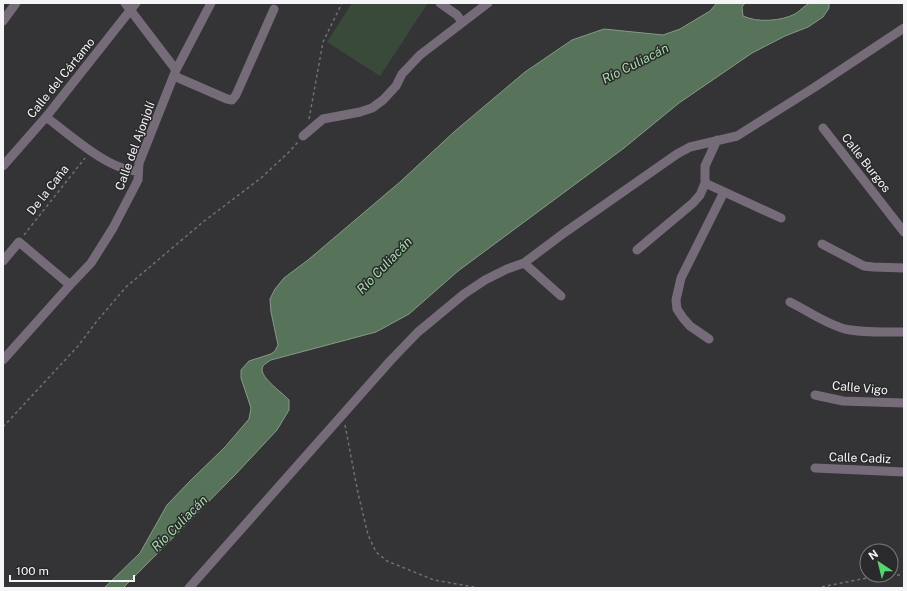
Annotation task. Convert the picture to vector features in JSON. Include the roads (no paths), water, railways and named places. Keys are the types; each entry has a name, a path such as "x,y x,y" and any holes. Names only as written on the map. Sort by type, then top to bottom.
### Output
{"street":[{"path":"3,21 16,3"},
{"name":"Calle del Ajonjolí","path":"3,360 91,263 113,228 138,180 139,163 175,73 211,3"},
{"path":"304,136 323,119 360,112 372,108 383,100 396,86 402,74 420,55 488,3"},
{"path":"442,4 462,22"},
{"path":"130,5 175,73 226,99 232,100 274,9"},
{"name":"Calle del Cártamo","path":"3,166 46,117 130,5"},
{"path":"188,588 391,360 418,332 464,294 485,280 507,269 524,263 564,233 677,154 690,147 737,136 816,87 904,28"},
{"path":"46,117 90,150 117,167 129,171 138,171"},
{"name":"Calle Burgos","path":"824,128 904,232"},
{"path":"637,250 693,203 700,195 705,183 705,166 716,140"},
{"path":"705,183 781,218"},
{"path":"709,339 690,326 683,318 677,309 676,300 680,278 724,192"},
{"path":"3,261 19,242 70,285"},
{"path":"822,244 864,266 904,268"},
{"path":"524,263 561,296"},
{"path":"790,302 835,325 844,328 863,331 904,332"},
{"name":"Calle Vigo","path":"815,395 843,401 904,403"},
{"name":"Calle Cadiz","path":"815,468 904,472"}],"water":[{"name":"Río Culiacán","path":"812,2 829,3 829,8 823,17 808,27 785,36 752,53 679,103 624,148 458,271 409,314 376,332 271,360 266,363 262,370 267,379 289,400 289,410 277,430 234,476 123,588 104,588 140,553 167,505 225,447 249,419 251,408 241,378 241,370 249,361 271,354 275,351 278,345 271,312 270,299 275,289 284,278 308,260 400,182 455,131 525,72 572,40 604,29 663,35 680,29 710,11 717,3 745,3 742,7 743,16 755,20 776,20 783,18 795,14"}]}
